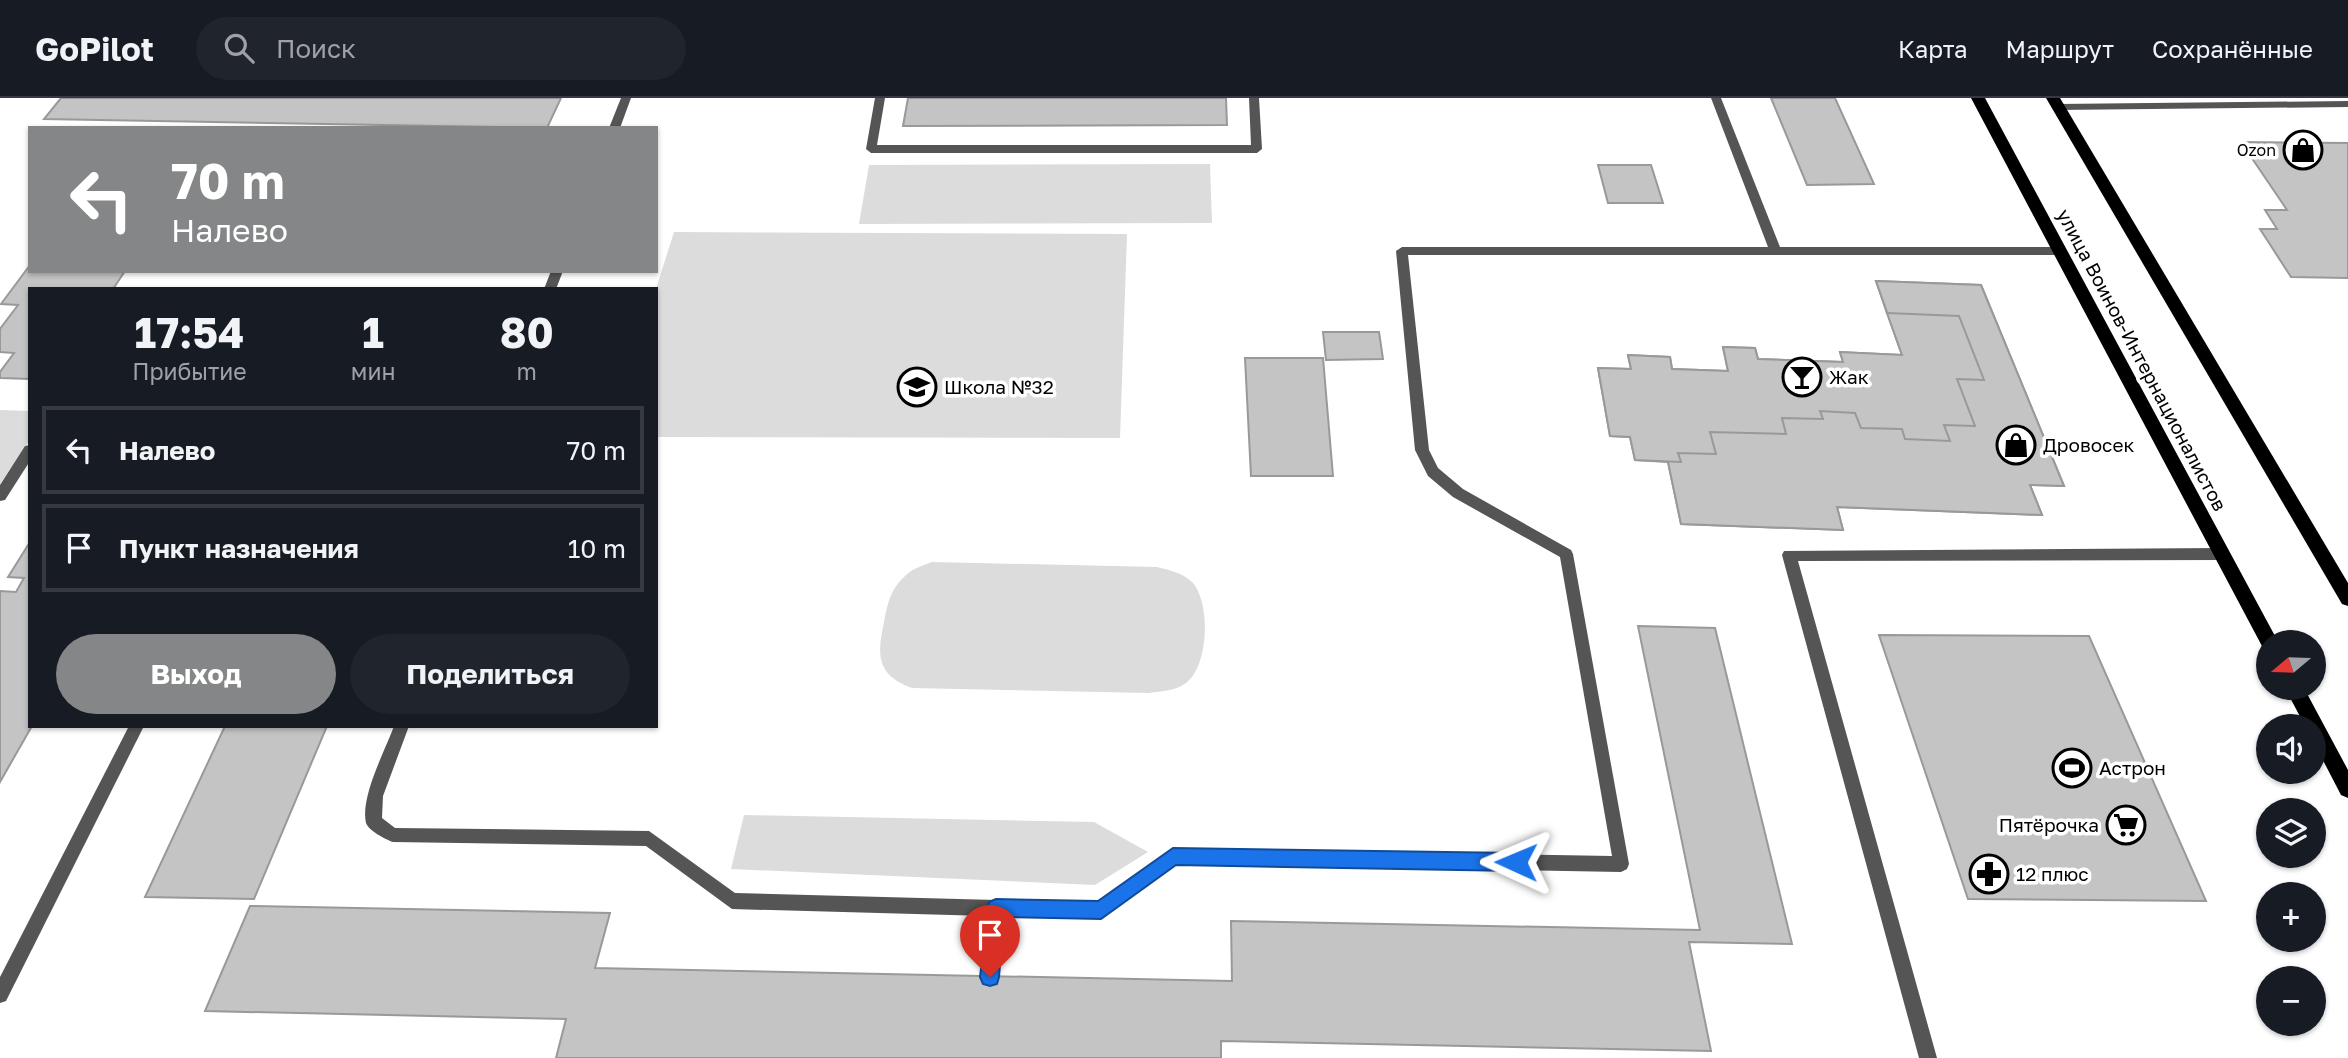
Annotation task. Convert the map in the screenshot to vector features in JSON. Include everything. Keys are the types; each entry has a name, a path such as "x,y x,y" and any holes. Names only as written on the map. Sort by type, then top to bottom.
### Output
{"main road":[{"name":"улица Воинов-Интернационалистов","path":"1978,98 2263,630"},
{"path":"2055,102 2348,599"},
{"path":"2300,700 2348,789"}],"lane":[{"path":"615,126 626,98"},
{"path":"880,98 871,149 1258,149 1254,98"},
{"path":"1716,98 1776,252"},
{"path":"2055,102 2348,104"},
{"path":"401,728 375,796 374,822 393,835 649,839 732,901 1101,910 1173,856 1622,864 1566,554 1458,493 1433,472 1422,450 1402,251 2060,251"},
{"path":"0,496 28,453"},
{"path":"1928,1058 1789,555 2222,554"},
{"path":"0,995 136,728"},
{"path":"990,977 996,908"}],"shaded area":[{"path":"1210,164 1212,223 859,224 869,165"},
{"path":"674,232 1127,234 1120,438 658,437 657,287"},
{"path":"0,410 28,411 28,442 0,484"},
{"path":"932,562 1157,567 1176,572 1192,582 1202,604 1205,634 1199,663 1194,675 1182,686 1149,693 912,688 891,677 885,670 880,644 888,604 895,588 909,572"},
{"path":"744,815 1094,822 1148,852 1095,885 731,869"}],"building":[{"path":"61,98 561,98 548,126 44,119"},
{"path":"908,98 1226,98 1227,125 903,126"},
{"path":"1771,98 1835,98 1874,184 1807,185"},
{"path":"2241,142 2348,143 2348,278 2291,277 2260,229 2277,229 2265,210 2287,210"},
{"path":"1598,165 1651,165 1663,203 1608,203"},
{"path":"28,268 28,273 124,273 114,287 28,287 28,379 0,378 0,372 14,353 0,352 0,329 18,305 1,304"},
{"path":"1876,281 1981,285 2064,486 2030,485 2042,515 1837,507 1843,530 1681,524 1668,462 1681,462 1678,453 1716,454 1710,432 1786,434 1782,418 1823,419 1820,411 1855,413 1861,428 1902,429 1905,439 1950,441 1944,425 1975,426 1957,379 1984,380 1959,316 1887,313"},
{"path":"1876,281 1981,285 2064,486 2030,485 2042,515 1837,507 1843,530 1681,524 1668,462 1635,460 1630,437 1610,436 1598,368 1631,369 1628,355 1670,357 1672,369 1728,371 1723,347 1755,348 1758,359 1843,362 1840,352 1902,355"},
{"path":"1887,313 1959,316 1984,380 1957,379 1975,426 1944,425 1950,441 1905,439 1902,429 1861,428 1855,413 1820,411 1823,419 1782,418 1786,434 1710,432 1716,454 1678,453 1681,462 1635,460 1630,437 1610,436 1598,368 1631,369 1628,355 1670,357 1672,369 1728,371 1723,347 1755,348 1758,359 1843,362 1840,352 1902,355"},
{"path":"1323,332 1379,332 1383,359 1326,360"},
{"path":"1245,358 1323,358 1333,476 1251,476"},
{"path":"28,545 28,728 31,728 0,782 0,591 16,592 24,578 8,577"},
{"path":"1638,626 1715,628 1792,944 1689,942 1711,1051 1221,1041 1221,1058 556,1058 566,1019 205,1011 250,906 610,913 595,968 1232,981 1231,921 1700,930"},
{"path":"1879,635 2089,636 2206,901 1968,899"},
{"path":"224,728 326,728 254,899 145,897"}],"place":[{"name":"Ozon","path":"2303,150"},
{"name":"Жак","path":"1802,377"},
{"name":"Школа №32","path":"917,387"},
{"name":"Дровосек","path":"2016,445"},
{"name":"Астрон","path":"2072,768"},
{"name":"Пятёрочка","path":"2126,825"},
{"name":"12 плюс","path":"1989,874"}],"route":[{"path":"990,977 996,908 1101,910 1173,856 1516,862"}]}
